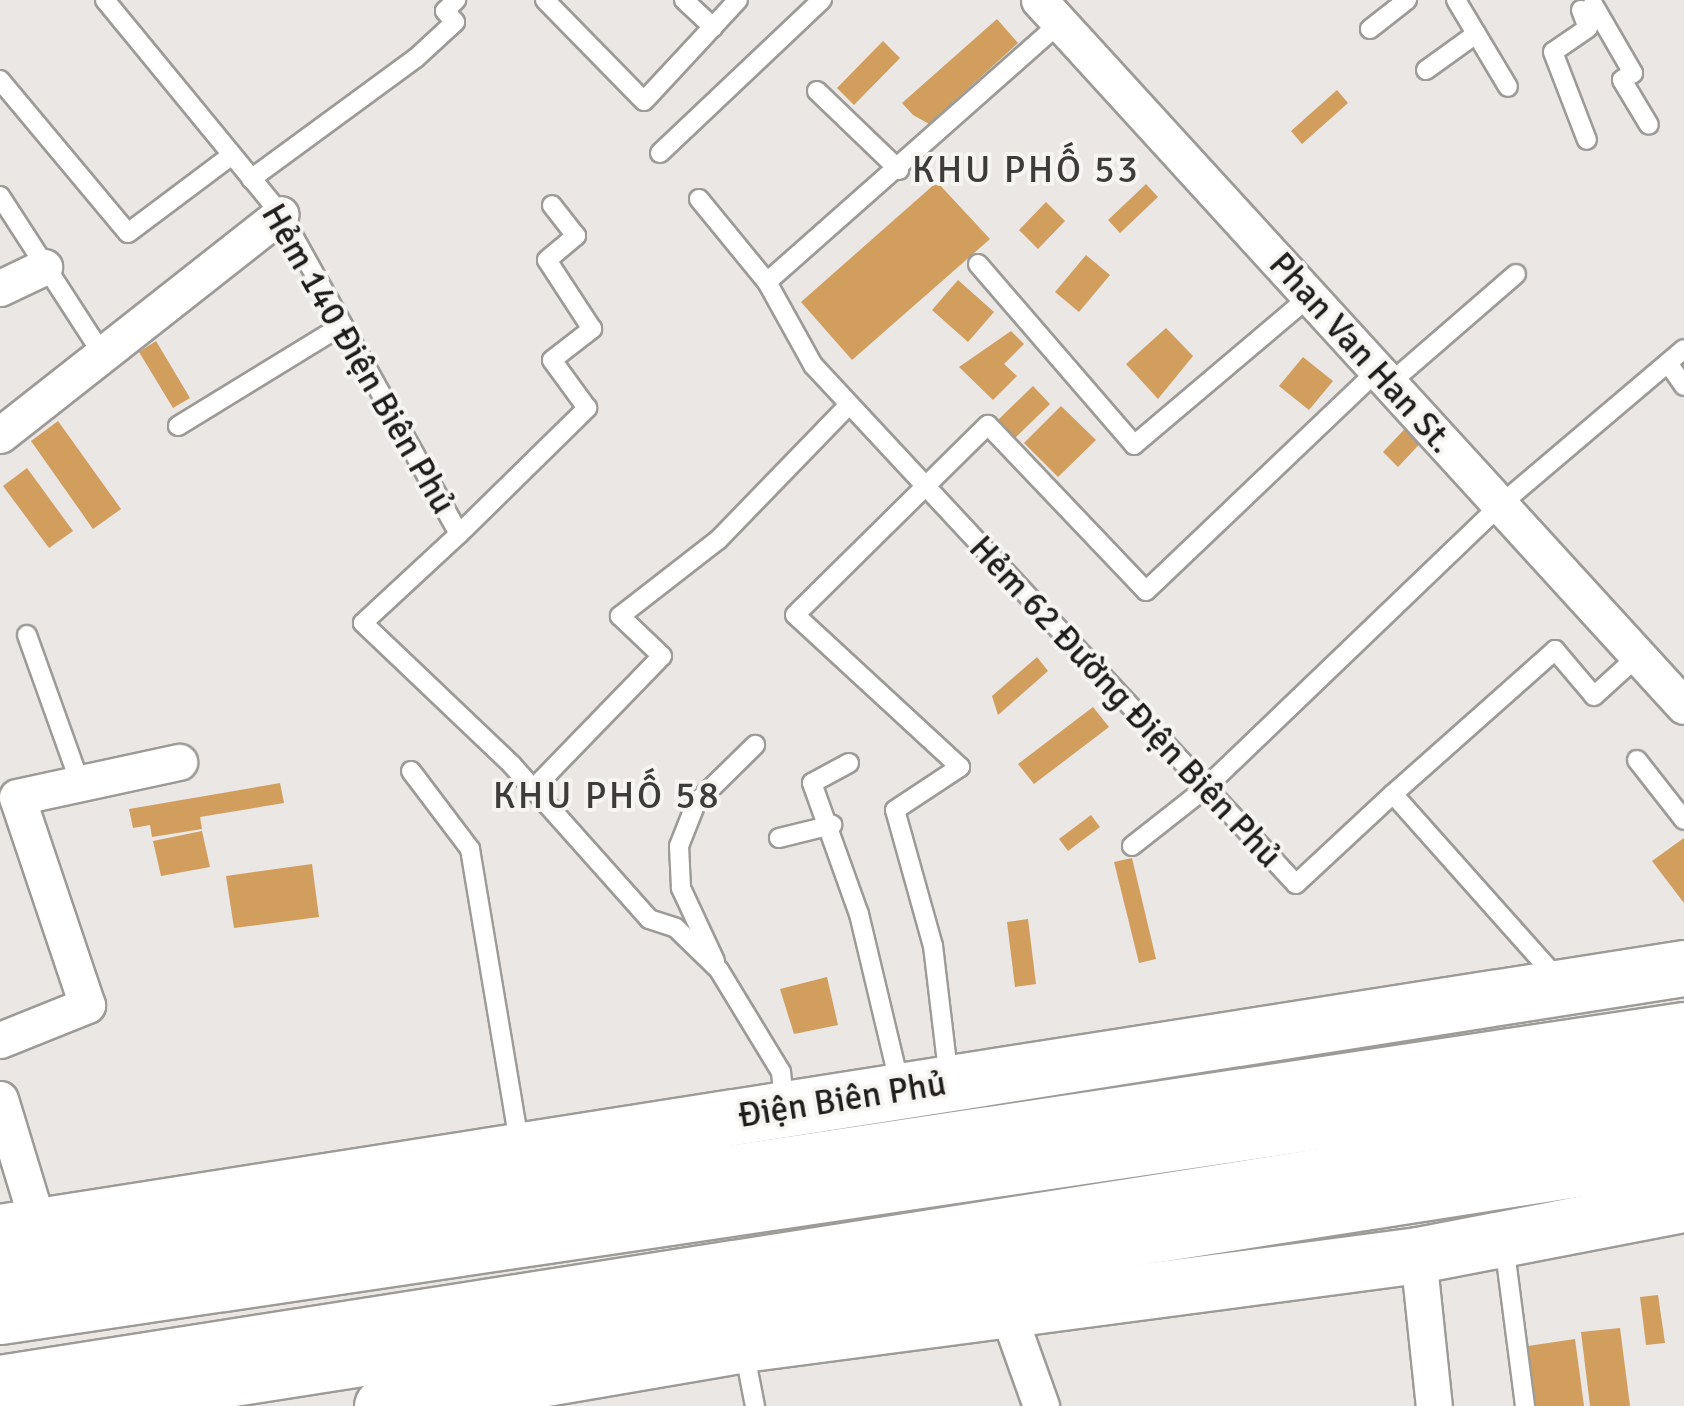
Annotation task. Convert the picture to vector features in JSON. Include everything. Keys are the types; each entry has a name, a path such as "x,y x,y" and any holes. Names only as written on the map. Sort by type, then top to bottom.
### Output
{"main road":[{"name":"Điện Biên Phủ","path":"23,1274 521,1152 785,1108 1567,990 1684,968"},
{"name":"Điện Biên Phủ","path":"23,1274 1684,1030"},
{"path":"61,1395 23,1274 1684,1067"},
{"path":"61,1395 1684,1119"},
{"path":"0,1383 61,1395 1684,1152"},
{"path":"382,1406 743,1344 1418,1256 1684,1204"}],"street":[{"name":"Phan Van Han St.","path":"1050,12 1684,706"},
{"path":"0,435 280,214"},
{"path":"0,288 44,268"},
{"path":"0,1040 87,1006 17,797 178,762"},
{"path":"0,1099 23,1274"},
{"path":"1418,1256 1434,1406"},
{"path":"1006,1308 1041,1406"}],"lane":[{"name":"Hẻm 140 Điện Biên Phủ","path":"105,0 280,214 459,534 363,623 533,789 649,920 676,928 720,970 780,1072 785,1108"},
{"path":"252,179 455,22 445,11 456,0"},
{"path":"684,0 713,27"},
{"path":"543,2 644,102 738,0"},
{"path":"660,153 822,0"},
{"path":"1370,28 1407,0"},
{"path":"1454,0 1508,86"},
{"path":"1587,3 1634,73 1622,80 1649,126"},
{"path":"1587,3 1588,28 1554,52 1587,140"},
{"path":"768,282 900,170 1050,12"},
{"path":"1426,70 1476,34"},
{"path":"0,80 128,232 232,155"},
{"path":"817,91 900,170"},
{"path":"0,196 102,355"},
{"name":"Hẻm 62 Đường Điện Biên Phủ","path":"699,199 768,282 812,364 1202,791 1296,884 1393,794"},
{"path":"459,534 586,408 552,360 592,329 547,260 576,236 552,205"},
{"path":"978,264 1134,445 1309,297"},
{"path":"925,1087 934,946 895,810 960,768 795,615 988,424 1146,591 1383,378 1516,274"},
{"path":"178,426 343,325"},
{"path":"1132,846 1202,791 1500,505 1684,349"},
{"path":"1668,363 1684,386"},
{"path":"533,789 662,656 620,616 718,540 850,405"},
{"path":"28,635 80,783"},
{"path":"1567,990 1393,794 1555,650 1594,696 1638,656"},
{"path":"720,970 682,888 679,846 696,803 755,745"},
{"path":"1637,760 1684,820"},
{"path":"849,763 812,784 832,825 925,1087"},
{"path":"411,771 470,849 521,1152"},
{"path":"779,838 832,825"},
{"path":"1504,1239 1525,1406"},
{"path":"743,1344 755,1406"}],"building":[{"path":"997,19 1018,43 929,124 913,115 902,103"},
{"path":"883,41 900,58 854,105 837,88"},
{"path":"1337,90 1348,103 1302,144 1291,131"},
{"path":"937,182 990,239 852,360 801,302"},
{"path":"1146,184 1158,197 1120,233 1108,220"},
{"path":"1046,202 1065,221 1038,249 1019,230"},
{"path":"1086,255 1110,275 1079,312 1055,292"},
{"path":"958,280 994,312 968,342 932,310"},
{"path":"1166,328 1193,356 1158,399 1126,364"},
{"path":"1011,331 1024,344 1004,364 1017,376 993,400 959,367"},
{"path":"156,341 190,398 173,408 139,352"},
{"path":"1303,357 1333,381 1309,410 1279,386"},
{"path":"1033,386 1050,404 1015,438 998,420"},
{"path":"1061,406 1096,440 1058,477 1024,443"},
{"path":"1415,418 1430,433 1398,467 1383,452"},
{"path":"58,421 121,509 93,529 31,441"},
{"path":"27,468 73,531 49,548 3,486"},
{"path":"1037,657 1048,671 998,715 992,696"},
{"path":"1093,707 1109,727 1034,784 1018,764"},
{"path":"280,783 284,803 200,817 202,829 152,837 150,825 133,828 129,809"},
{"path":"1091,815 1100,827 1068,851 1059,839"},
{"path":"202,831 210,867 161,876 153,841"},
{"path":"1684,838 1684,903 1652,861"},
{"path":"1132,858 1156,959 1139,963 1114,862"},
{"path":"312,864 319,917 234,928 226,876"},
{"path":"1028,919 1036,984 1015,987 1007,922"},
{"path":"827,977 838,1025 794,1034 780,989"},
{"path":"1658,1295 1665,1343 1646,1345 1640,1297"},
{"path":"1620,1328 1630,1406 1590,1406 1581,1332"},
{"path":"1575,1339 1584,1406 1536,1406 1528,1346"}],"district":[{"name":"KHU PHỐ 53","path":"1026,170"},
{"name":"KHU PHỐ 58","path":"607,796"}]}
